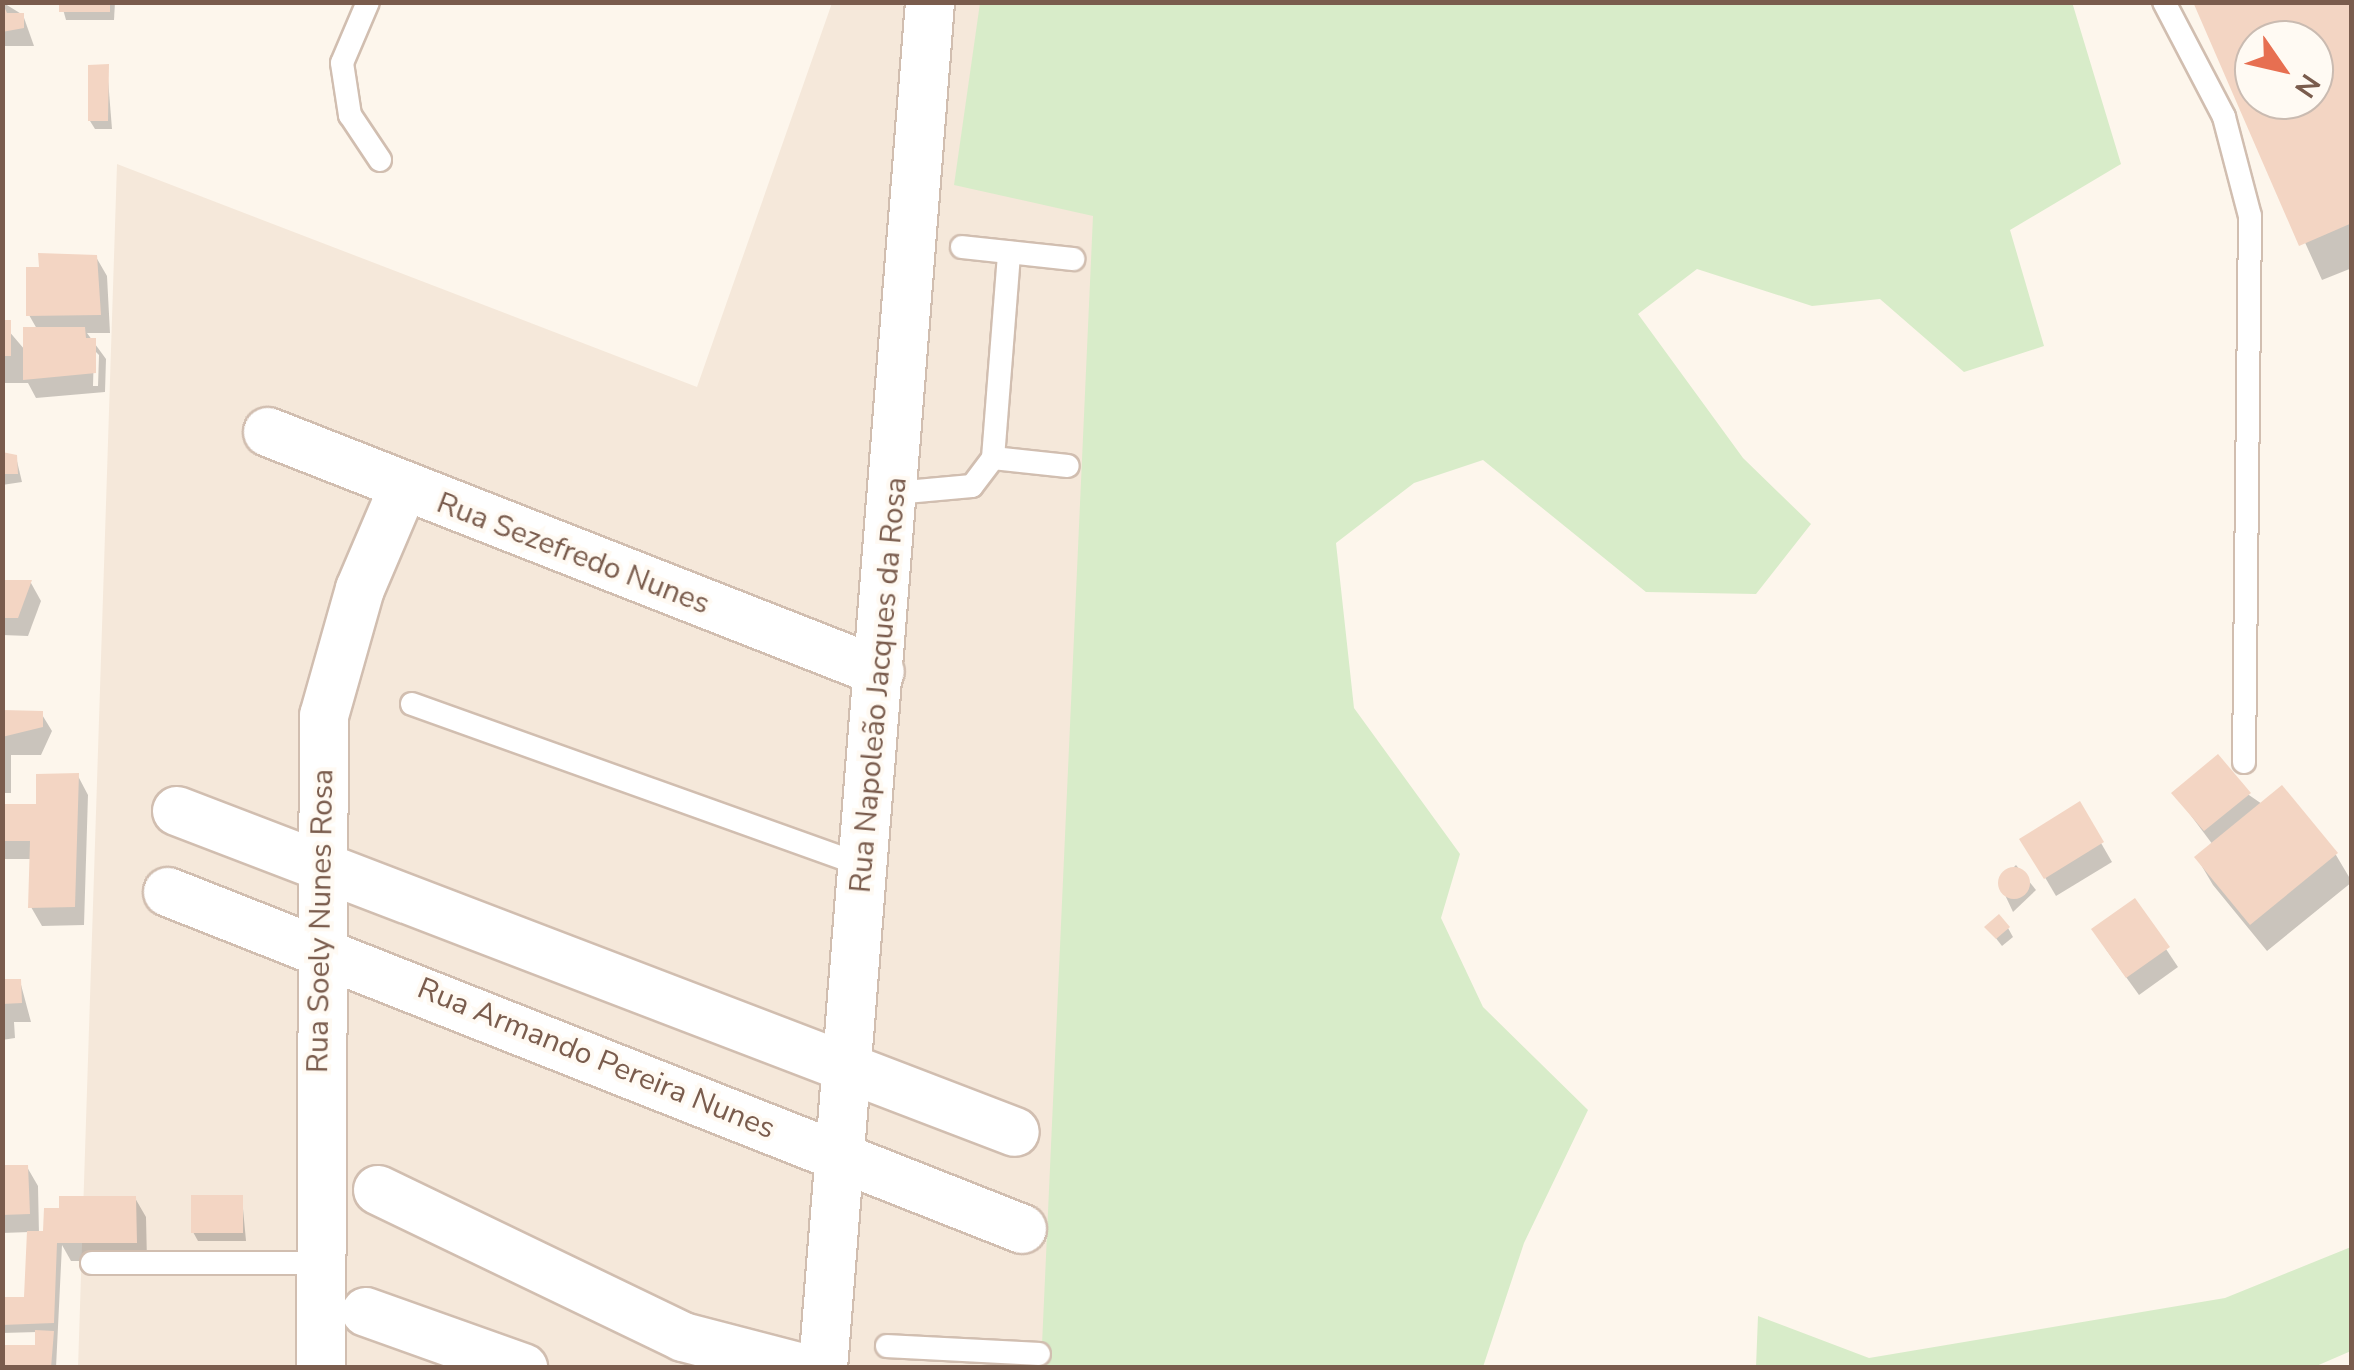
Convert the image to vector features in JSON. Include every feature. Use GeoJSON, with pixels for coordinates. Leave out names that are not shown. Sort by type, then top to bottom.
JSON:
{"type":"FeatureCollection","features":[{"type":"Feature","properties":{"kind":"street","name":"Rua Napoleão Jacques da Rosa"},"geometry":{"type":"LineString","coordinates":[[822,1368],[850,1067],[930,2]]}},
{"type":"Feature","properties":{"kind":"street","name":"Rua Sezefredo Nunes"},"geometry":{"type":"LineString","coordinates":[[268,432],[880,672]]}},
{"type":"Feature","properties":{"kind":"street","name":"Rua Soely Nunes Rosa"},"geometry":{"type":"LineString","coordinates":[[321,1368],[317,950],[324,716],[360,588],[403,488]]}},
{"type":"Feature","properties":{"kind":"street"},"geometry":{"type":"LineString","coordinates":[[178,810],[1015,1132]]}},
{"type":"Feature","properties":{"kind":"street","name":"Rua Armando Pereira Nunes"},"geometry":{"type":"LineString","coordinates":[[168,892],[1022,1228]]}},
{"type":"Feature","properties":{"kind":"street"},"geometry":{"type":"LineString","coordinates":[[378,1190],[682,1352],[802,1368]]}},
{"type":"Feature","properties":{"kind":"street"},"geometry":{"type":"LineString","coordinates":[[366,1312],[524,1368]]}},
{"type":"Feature","properties":{"kind":"lane"},"geometry":{"type":"LineString","coordinates":[[368,2],[342,64],[350,115],[380,160]]}},
{"type":"Feature","properties":{"kind":"lane"},"geometry":{"type":"LineString","coordinates":[[2164,2],[2224,118],[2250,216],[2244,762]]}},
{"type":"Feature","properties":{"kind":"lane"},"geometry":{"type":"LineString","coordinates":[[962,247],[1074,259]]}},
{"type":"Feature","properties":{"kind":"lane"},"geometry":{"type":"LineString","coordinates":[[895,493],[972,486],[993,458],[1009,252]]}},
{"type":"Feature","properties":{"kind":"lane"},"geometry":{"type":"LineString","coordinates":[[993,458],[1068,466]]}},
{"type":"Feature","properties":{"kind":"lane"},"geometry":{"type":"LineString","coordinates":[[412,704],[865,866]]}},
{"type":"Feature","properties":{"kind":"lane"},"geometry":{"type":"LineString","coordinates":[[92,1263],[321,1262]]}},
{"type":"Feature","properties":{"kind":"lane"},"geometry":{"type":"LineString","coordinates":[[888,1346],[932,1359],[1039,1354]]}},
{"type":"Feature","properties":{"kind":"shaded area"},"geometry":{"type":"Polygon","coordinates":[[[832,3],[1118,3],[1049,1367],[78,1368],[117,164],[697,387],[832,3]]]}},
{"type":"Feature","properties":{"kind":"green space"},"geometry":{"type":"Polygon","coordinates":[[[2072,2],[2121,164],[2010,230],[2044,346],[1964,372],[1880,299],[1812,306],[1697,269],[1638,314],[1743,458],[1811,524],[1756,594],[1646,592],[1483,460],[1414,483],[1336,543],[1354,708],[1460,854],[1441,918],[1483,1007],[1588,1110],[1524,1243],[1483,1367],[1041,1367],[1093,216],[954,185],[980,3],[2072,2]]]}},
{"type":"Feature","properties":{"kind":"green space"},"geometry":{"type":"Polygon","coordinates":[[[2351,1247],[2351,1351],[2314,1367],[1756,1367],[1758,1316],[1869,1358],[2225,1298],[2351,1247]]]}},
{"type":"Feature","properties":{"kind":"building"},"geometry":{"type":"Polygon","coordinates":[[[2,2],[7,13],[24,13],[24,28],[2,32],[2,2]]]}},
{"type":"Feature","properties":{"kind":"building"},"geometry":{"type":"Polygon","coordinates":[[[59,2],[110,2],[110,12],[59,12],[59,2]]]}},
{"type":"Feature","properties":{"kind":"building"},"geometry":{"type":"Polygon","coordinates":[[[2193,2],[2352,2],[2352,223],[2299,246],[2244,120],[2334,120],[2334,20],[2234,20],[2234,96],[2193,2]]]}},
{"type":"Feature","properties":{"kind":"building"},"geometry":{"type":"Polygon","coordinates":[[[109,64],[108,121],[88,121],[88,65],[109,64]]]}},
{"type":"Feature","properties":{"kind":"building"},"geometry":{"type":"Polygon","coordinates":[[[38,253],[97,255],[101,315],[26,316],[26,267],[39,267],[38,253]]]}},
{"type":"Feature","properties":{"kind":"building"},"geometry":{"type":"Polygon","coordinates":[[[2,320],[11,320],[11,356],[2,356],[2,320]]]}},
{"type":"Feature","properties":{"kind":"building"},"geometry":{"type":"Polygon","coordinates":[[[23,327],[85,327],[86,338],[96,338],[96,373],[23,380],[23,327]]]}},
{"type":"Feature","properties":{"kind":"building"},"geometry":{"type":"Polygon","coordinates":[[[2,452],[17,455],[18,474],[2,474],[2,452]]]}},
{"type":"Feature","properties":{"kind":"building"},"geometry":{"type":"Polygon","coordinates":[[[2,580],[32,580],[18,618],[2,618],[2,580]]]}},
{"type":"Feature","properties":{"kind":"building"},"geometry":{"type":"Polygon","coordinates":[[[2,710],[43,711],[43,727],[2,737],[2,710]]]}},
{"type":"Feature","properties":{"kind":"building"},"geometry":{"type":"Polygon","coordinates":[[[2218,754],[2251,793],[2204,831],[2171,793],[2218,754]]]}},
{"type":"Feature","properties":{"kind":"building"},"geometry":{"type":"Polygon","coordinates":[[[79,773],[75,907],[28,908],[30,841],[2,841],[2,804],[36,804],[36,774],[79,773]]]}},
{"type":"Feature","properties":{"kind":"building"},"geometry":{"type":"Polygon","coordinates":[[[2282,785],[2338,853],[2250,925],[2194,857],[2282,785]]]}},
{"type":"Feature","properties":{"kind":"building"},"geometry":{"type":"Polygon","coordinates":[[[2080,801],[2104,842],[2044,879],[2019,839],[2080,801]]]}},
{"type":"Feature","properties":{"kind":"building"},"geometry":{"type":"Polygon","coordinates":[[[2014,867],[2025,872],[2030,883],[2025,894],[2014,899],[2003,894],[1998,883],[2003,872],[2014,867]]]}},
{"type":"Feature","properties":{"kind":"building"},"geometry":{"type":"Polygon","coordinates":[[[2135,898],[2170,947],[2126,978],[2091,929],[2135,898]]]}},
{"type":"Feature","properties":{"kind":"building"},"geometry":{"type":"Polygon","coordinates":[[[1999,914],[2010,927],[1996,939],[1984,927],[1999,914]]]}},
{"type":"Feature","properties":{"kind":"building"},"geometry":{"type":"Polygon","coordinates":[[[2,979],[21,979],[22,1003],[2,1004],[2,979]]]}},
{"type":"Feature","properties":{"kind":"building"},"geometry":{"type":"Polygon","coordinates":[[[2,1165],[28,1165],[30,1214],[2,1215],[2,1165]]]}},
{"type":"Feature","properties":{"kind":"building"},"geometry":{"type":"Polygon","coordinates":[[[191,1195],[243,1195],[243,1233],[191,1233],[191,1195]]]}},
{"type":"Feature","properties":{"kind":"building"},"geometry":{"type":"Polygon","coordinates":[[[59,1196],[136,1196],[137,1243],[57,1243],[54,1323],[2,1325],[2,1297],[24,1297],[27,1231],[43,1231],[44,1208],[59,1208],[59,1196]]]}},
{"type":"Feature","properties":{"kind":"building"},"geometry":{"type":"Polygon","coordinates":[[[35,1330],[54,1331],[51,1368],[2,1368],[3,1345],[35,1345],[35,1330]]]}}]}
